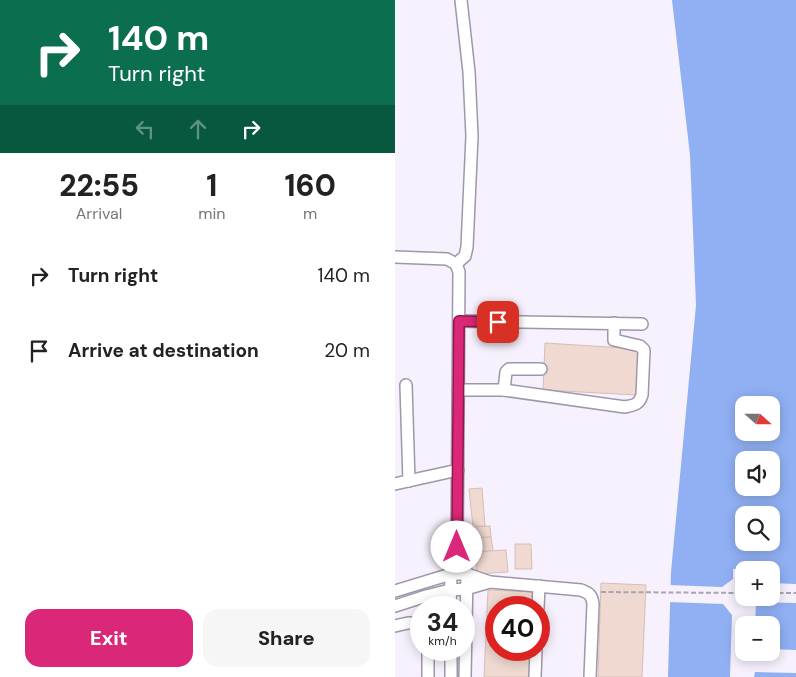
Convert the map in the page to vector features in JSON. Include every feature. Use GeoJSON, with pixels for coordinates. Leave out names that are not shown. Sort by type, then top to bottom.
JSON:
{"type":"FeatureCollection","features":[{"type":"Feature","properties":{"kind":"street"},"geometry":{"type":"LineString","coordinates":[[457,264],[465,256],[467,247],[472,163],[469,72],[461,0]]}},
{"type":"Feature","properties":{"kind":"street"},"geometry":{"type":"LineString","coordinates":[[395,257],[447,259],[457,264],[459,272],[457,547],[451,574],[450,596]]}},
{"type":"Feature","properties":{"kind":"street"},"geometry":{"type":"LineString","coordinates":[[459,321],[642,324]]}},
{"type":"Feature","properties":{"kind":"street"},"geometry":{"type":"LineString","coordinates":[[458,390],[505,390],[625,407],[637,404],[640,402],[642,395],[644,350],[640,346],[614,340],[614,323]]}},
{"type":"Feature","properties":{"kind":"street"},"geometry":{"type":"LineString","coordinates":[[505,390],[506,372],[509,370],[541,369]]}},
{"type":"Feature","properties":{"kind":"street"},"geometry":{"type":"LineString","coordinates":[[406,384],[409,481]]}},
{"type":"Feature","properties":{"kind":"street"},"geometry":{"type":"LineString","coordinates":[[395,484],[458,470]]}},
{"type":"Feature","properties":{"kind":"street"},"geometry":{"type":"LineString","coordinates":[[457,547],[467,574],[465,677]]}},
{"type":"Feature","properties":{"kind":"street"},"geometry":{"type":"LineString","coordinates":[[395,591],[451,574],[467,574],[490,582],[585,592],[592,597],[593,604],[590,677]]}},
{"type":"Feature","properties":{"kind":"street"},"geometry":{"type":"LineString","coordinates":[[395,606],[426,596],[450,590],[466,590],[490,582]]}},
{"type":"Feature","properties":{"kind":"street"},"geometry":{"type":"LineString","coordinates":[[539,586],[539,596]]}},
{"type":"Feature","properties":{"kind":"street"},"geometry":{"type":"LineString","coordinates":[[395,626],[410,623]]}},
{"type":"Feature","properties":{"kind":"street"},"geometry":{"type":"LineString","coordinates":[[428,661],[428,677]]}},
{"type":"Feature","properties":{"kind":"street"},"geometry":{"type":"LineString","coordinates":[[451,661],[451,677]]}},
{"type":"Feature","properties":{"kind":"street"},"geometry":{"type":"LineString","coordinates":[[535,677],[536,661]]}},
{"type":"Feature","properties":{"kind":"path"},"geometry":{"type":"LineString","coordinates":[[585,592],[735,593]]}},
{"type":"Feature","properties":{"kind":"path"},"geometry":{"type":"LineString","coordinates":[[780,593],[796,594]]}},
{"type":"Feature","properties":{"kind":"water"},"geometry":{"type":"Polygon","coordinates":[[[672,0],[796,0],[796,677],[668,677],[671,572],[696,305],[690,155],[672,0]]]}},
{"type":"Feature","properties":{"kind":"pier"},"geometry":{"type":"Polygon","coordinates":[[[733,569],[735,569],[735,606],[756,606],[755,616],[735,616],[735,661],[780,661],[780,649],[796,650],[796,673],[755,672],[754,677],[730,677],[732,615],[723,604],[668,602],[668,585],[722,587],[733,579],[733,569]]]}},
{"type":"Feature","properties":{"kind":"pier"},"geometry":{"type":"Polygon","coordinates":[[[780,583],[796,584],[796,603],[780,603],[780,583]]]}},
{"type":"Feature","properties":{"kind":"building"},"geometry":{"type":"Polygon","coordinates":[[[545,343],[640,349],[637,395],[543,390],[545,343]]]}},
{"type":"Feature","properties":{"kind":"building"},"geometry":{"type":"Polygon","coordinates":[[[482,488],[485,526],[473,527],[469,489],[482,488]]]}},
{"type":"Feature","properties":{"kind":"building"},"geometry":{"type":"Polygon","coordinates":[[[490,526],[491,537],[474,538],[473,527],[490,526]]]}},
{"type":"Feature","properties":{"kind":"building"},"geometry":{"type":"Polygon","coordinates":[[[491,537],[493,551],[475,552],[474,538],[491,537]]]}},
{"type":"Feature","properties":{"kind":"building"},"geometry":{"type":"Polygon","coordinates":[[[515,544],[531,544],[532,569],[515,569],[515,544]]]}},
{"type":"Feature","properties":{"kind":"building"},"geometry":{"type":"Polygon","coordinates":[[[506,550],[508,572],[477,574],[475,552],[506,550]]]}},
{"type":"Feature","properties":{"kind":"building"},"geometry":{"type":"Polygon","coordinates":[[[601,583],[646,585],[642,677],[598,677],[601,583]]]}},
{"type":"Feature","properties":{"kind":"building"},"geometry":{"type":"Polygon","coordinates":[[[488,590],[534,592],[534,596],[488,596],[488,590]]]}},
{"type":"Feature","properties":{"kind":"building"},"geometry":{"type":"Polygon","coordinates":[[[485,655],[485,661],[531,661],[530,677],[484,677],[485,655]]]}},
{"type":"Feature","properties":{"kind":"route"},"geometry":{"type":"LineString","coordinates":[[457,547],[459,321],[498,322]]}}]}
